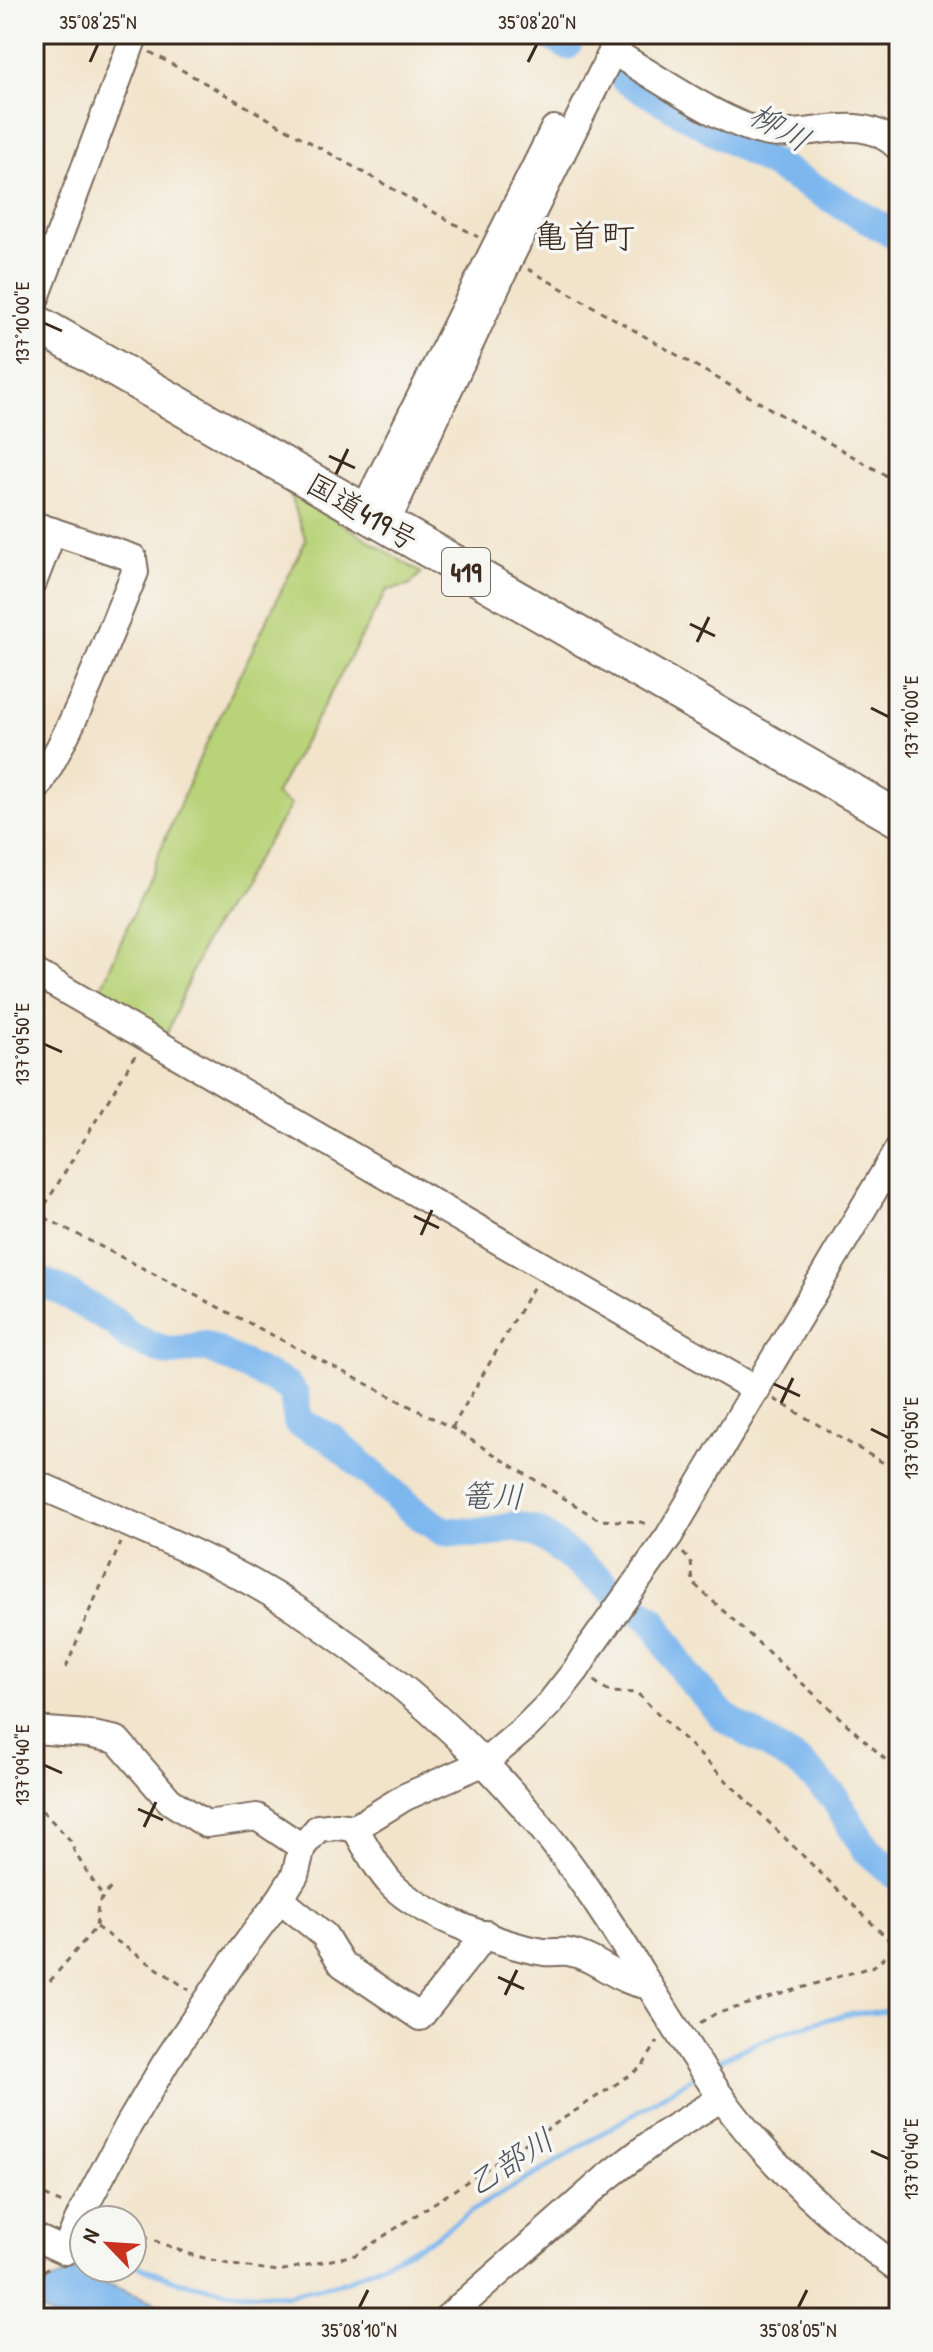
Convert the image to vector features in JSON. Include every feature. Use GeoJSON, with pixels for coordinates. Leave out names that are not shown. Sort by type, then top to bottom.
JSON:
{"type":"FeatureCollection","features":[{"type":"Feature","properties":{"kind":"highway","name":"国道419号"},"geometry":{"type":"LineString","coordinates":[[34,322],[899,819]]}},
{"type":"Feature","properties":{"kind":"street"},"geometry":{"type":"LineString","coordinates":[[34,303],[46,264],[134,38]]}},
{"type":"Feature","properties":{"kind":"street"},"geometry":{"type":"LineString","coordinates":[[374,519],[502,252],[612,40],[737,124],[771,133],[857,126],[892,141],[899,148]]}},
{"type":"Feature","properties":{"kind":"street"},"geometry":{"type":"LineString","coordinates":[[34,580],[43,528],[133,558],[135,572],[91,677],[34,792]]}},
{"type":"Feature","properties":{"kind":"street"},"geometry":{"type":"LineString","coordinates":[[34,972],[757,1390]]}},
{"type":"Feature","properties":{"kind":"street"},"geometry":{"type":"LineString","coordinates":[[86,2204],[158,2074],[233,1962],[280,1899],[295,1875],[302,1847],[318,1828],[355,1828],[405,1797],[485,1762],[525,1728],[576,1670],[661,1547],[899,1148]]}},
{"type":"Feature","properties":{"kind":"street"},"geometry":{"type":"LineString","coordinates":[[34,1483],[205,1558],[295,1608],[405,1690],[485,1762],[596,1901],[722,2098],[762,2147],[803,2189],[899,2269]]}},
{"type":"Feature","properties":{"kind":"street"},"geometry":{"type":"LineString","coordinates":[[34,1730],[88,1734],[117,1740],[170,1801],[206,1824],[257,1817],[302,1847]]}},
{"type":"Feature","properties":{"kind":"street"},"geometry":{"type":"LineString","coordinates":[[355,1828],[393,1886],[435,1914],[486,1934],[546,1952],[568,1952],[581,1956],[631,1983],[647,1985]]}},
{"type":"Feature","properties":{"kind":"street"},"geometry":{"type":"LineString","coordinates":[[280,1899],[324,1935],[342,1964],[420,2017],[486,1934]]}},
{"type":"Feature","properties":{"kind":"street"},"geometry":{"type":"LineString","coordinates":[[447,2318],[606,2178],[662,2135],[722,2098]]}},
{"type":"Feature","properties":{"kind":"street"},"geometry":{"type":"LineString","coordinates":[[34,2237],[65,2251],[68,2245]]}},
{"type":"Feature","properties":{"kind":"path"},"geometry":{"type":"LineString","coordinates":[[134,38],[899,483]]}},
{"type":"Feature","properties":{"kind":"path"},"geometry":{"type":"LineString","coordinates":[[39,1215],[146,1037]]}},
{"type":"Feature","properties":{"kind":"path"},"geometry":{"type":"LineString","coordinates":[[34,1212],[452,1428],[599,1520],[641,1522],[661,1547],[691,1562],[693,1583],[899,1772]]}},
{"type":"Feature","properties":{"kind":"path"},"geometry":{"type":"LineString","coordinates":[[452,1428],[545,1267]]}},
{"type":"Feature","properties":{"kind":"path"},"geometry":{"type":"LineString","coordinates":[[757,1390],[899,1472]]}},
{"type":"Feature","properties":{"kind":"path"},"geometry":{"type":"LineString","coordinates":[[66,1668],[130,1525]]}},
{"type":"Feature","properties":{"kind":"path"},"geometry":{"type":"LineString","coordinates":[[148,2238],[189,2254],[232,2265],[279,2271],[355,2255],[642,2067],[657,2042],[715,2014],[874,1966],[888,1954],[893,1944],[637,1693],[610,1692],[576,1670]]}},
{"type":"Feature","properties":{"kind":"path"},"geometry":{"type":"LineString","coordinates":[[34,1802],[70,1840],[103,1897]]}},
{"type":"Feature","properties":{"kind":"path"},"geometry":{"type":"LineString","coordinates":[[50,1981],[96,1927],[98,1904],[112,1886]]}},
{"type":"Feature","properties":{"kind":"path"},"geometry":{"type":"LineString","coordinates":[[96,1927],[208,2003]]}},
{"type":"Feature","properties":{"kind":"path"},"geometry":{"type":"LineString","coordinates":[[34,2190],[68,2207]]}},
{"type":"Feature","properties":{"kind":"green space"},"geometry":{"type":"Polygon","coordinates":[[[288,490],[421,573],[409,586],[387,590],[275,795],[291,805],[205,940],[164,1041],[96,1000],[201,755],[306,540],[288,490]]]}},
{"type":"Feature","properties":{"kind":"water"},"geometry":{"type":"Polygon","coordinates":[[[68,2274],[68,2284],[107,2284],[194,2318],[53,2318],[34,2306],[34,2294],[68,2274]]]}},
{"type":"Feature","properties":{"kind":"waterway","name":"柳川"},"geometry":{"type":"LineString","coordinates":[[548,34],[567,45]]}},
{"type":"Feature","properties":{"kind":"waterway","name":"柳川"},"geometry":{"type":"LineString","coordinates":[[625,79],[899,237]]}},
{"type":"Feature","properties":{"kind":"waterway","name":"篭川"},"geometry":{"type":"LineString","coordinates":[[34,1280],[57,1288],[116,1323],[129,1336],[149,1345],[170,1352],[205,1346],[286,1385],[294,1395],[298,1422],[331,1438],[412,1510],[443,1531],[493,1532],[514,1526],[538,1532],[653,1621],[687,1676],[724,1717],[803,1766],[834,1797],[865,1848],[895,1874],[899,1874]]}},
{"type":"Feature","properties":{"kind":"waterway","name":"乙部川"},"geometry":{"type":"LineString","coordinates":[[899,1990],[896,1990],[895,1999],[899,2001]]}},
{"type":"Feature","properties":{"kind":"waterway","name":"乙部川"},"geometry":{"type":"LineString","coordinates":[[711,2065],[794,2029],[845,2015],[887,2011],[899,2005]]}},
{"type":"Feature","properties":{"kind":"waterway","name":"乙部川"},"geometry":{"type":"LineString","coordinates":[[148,2270],[178,2281],[231,2292],[287,2295],[347,2281],[430,2240],[476,2208],[696,2075]]}},
{"type":"Feature","properties":{"kind":"district","name":"亀首町"},"geometry":{"type":"Point","coordinates":[584,236]}}]}
